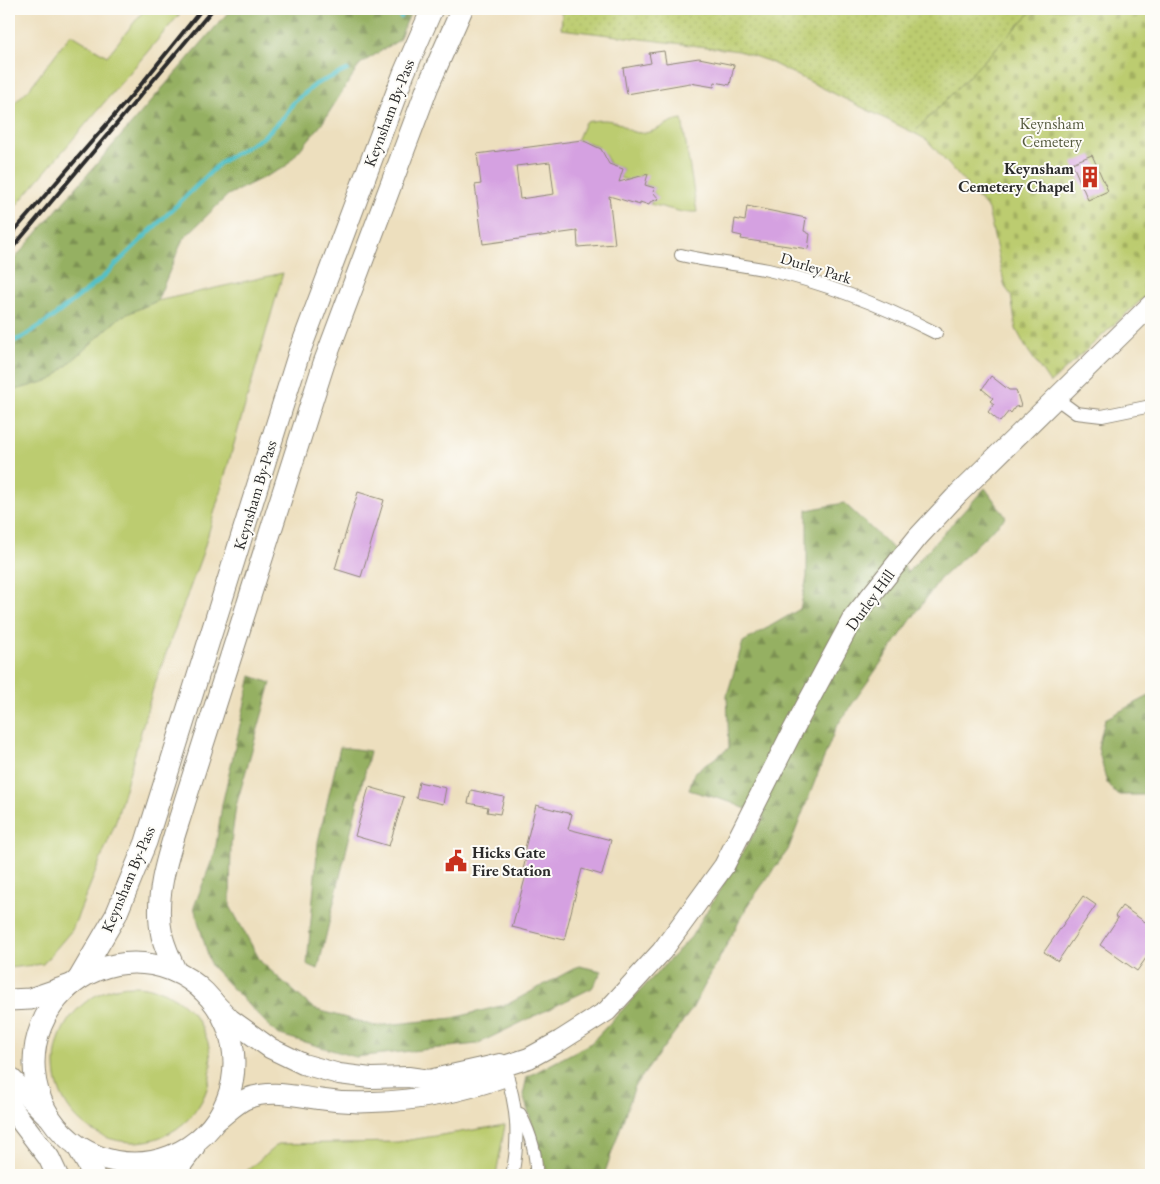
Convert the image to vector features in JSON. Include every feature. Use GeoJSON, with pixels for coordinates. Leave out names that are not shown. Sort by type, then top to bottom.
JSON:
{"type":"FeatureCollection","features":[{"type":"Feature","properties":{"kind":"highway","name":"Keynsham By-Pass"},"geometry":{"type":"LineString","coordinates":[[50,1118],[36,1076],[35,1055],[38,1039],[56,1002],[74,983],[116,915],[146,842],[299,353],[404,73],[432,9]]}},
{"type":"Feature","properties":{"kind":"highway","name":"Keynsham By-Pass"},"geometry":{"type":"LineString","coordinates":[[176,972],[162,936],[163,883],[169,858],[324,363],[428,86],[462,9]]}},
{"type":"Feature","properties":{"kind":"highway"},"geometry":{"type":"LineString","coordinates":[[9,1000],[30,999],[74,983],[110,966],[130,963],[163,967],[176,972],[192,982],[207,995],[224,1021],[233,1053],[231,1088],[208,1129],[172,1175]]}},
{"type":"Feature","properties":{"kind":"highway"},"geometry":{"type":"LineString","coordinates":[[9,1077],[50,1118],[61,1132],[77,1146],[110,1161],[139,1164],[170,1157],[208,1129]]}},
{"type":"Feature","properties":{"kind":"highway"},"geometry":{"type":"LineString","coordinates":[[9,1105],[49,1158],[57,1175]]}},
{"type":"Feature","properties":{"kind":"highway"},"geometry":{"type":"LineString","coordinates":[[77,1146],[94,1175]]}},
{"type":"Feature","properties":{"kind":"main road","name":"Durley Hill"},"geometry":{"type":"LineString","coordinates":[[207,995],[230,1019],[270,1048],[296,1061],[340,1074],[371,1078],[408,1077],[429,1080],[500,1064],[504,1066],[528,1058],[560,1041],[607,1011],[662,951],[724,866],[792,732],[853,618],[918,537],[951,501],[1058,399],[1151,304]]}},
{"type":"Feature","properties":{"kind":"main road"},"geometry":{"type":"LineString","coordinates":[[208,1129],[245,1099],[259,1095],[276,1093],[336,1102],[408,1099],[453,1092],[480,1085],[503,1076],[504,1066]]}},
{"type":"Feature","properties":{"kind":"street","name":"Durley Park"},"geometry":{"type":"LineString","coordinates":[[681,255],[766,270],[814,282],[912,320],[936,333]]}},
{"type":"Feature","properties":{"kind":"street"},"geometry":{"type":"LineString","coordinates":[[1058,399],[1076,413],[1102,416],[1151,406]]}},
{"type":"Feature","properties":{"kind":"street"},"geometry":{"type":"LineString","coordinates":[[504,1066],[515,1105],[518,1131],[512,1175]]}},
{"type":"Feature","properties":{"kind":"street"},"geometry":{"type":"LineString","coordinates":[[515,1105],[531,1138],[537,1160],[536,1175]]}},
{"type":"Feature","properties":{"kind":"green space"},"geometry":{"type":"Polygon","coordinates":[[[145,9],[184,9],[9,214],[9,108],[29,89],[71,34],[107,56],[145,9]]]}},
{"type":"Feature","properties":{"kind":"green space"},"geometry":{"type":"Polygon","coordinates":[[[231,9],[412,9],[399,40],[360,64],[321,125],[285,167],[228,195],[183,239],[157,301],[120,317],[51,380],[15,390],[9,395],[9,265],[231,9]]]}},
{"type":"Feature","properties":{"kind":"green space"},"geometry":{"type":"Polygon","coordinates":[[[558,9],[1034,9],[914,133],[768,61],[739,51],[561,29],[562,15],[558,9]]]}},
{"type":"Feature","properties":{"kind":"green space","name":"Keynsham Cemetery"},"geometry":{"type":"Polygon","coordinates":[[[1034,9],[1151,9],[1151,291],[1050,383],[1016,329],[1011,295],[1005,287],[988,209],[927,140],[914,133],[1034,9]]]}},
{"type":"Feature","properties":{"kind":"green space"},"geometry":{"type":"Polygon","coordinates":[[[682,119],[697,212],[682,212],[650,204],[656,195],[653,192],[654,188],[645,185],[645,177],[639,176],[636,183],[620,178],[623,169],[609,164],[601,150],[588,142],[577,141],[585,122],[607,120],[620,124],[630,131],[641,133],[654,131],[682,119]]]}},
{"type":"Feature","properties":{"kind":"green space"},"geometry":{"type":"Polygon","coordinates":[[[283,273],[203,552],[153,689],[115,824],[72,930],[43,964],[9,968],[9,395],[15,390],[51,380],[120,317],[157,301],[283,273]]]}},
{"type":"Feature","properties":{"kind":"green space"},"geometry":{"type":"Polygon","coordinates":[[[985,488],[1006,517],[939,580],[836,727],[788,850],[749,903],[692,1009],[635,1086],[604,1175],[548,1175],[523,1095],[527,1077],[591,1043],[691,937],[764,817],[730,802],[689,790],[694,773],[729,748],[727,695],[743,642],[800,609],[807,577],[807,510],[844,503],[900,555],[907,573],[985,488]]]}},
{"type":"Feature","properties":{"kind":"green space"},"geometry":{"type":"Polygon","coordinates":[[[251,676],[271,683],[236,806],[231,843],[230,906],[261,962],[314,1009],[375,1026],[453,1018],[508,1004],[579,966],[602,971],[592,988],[477,1044],[355,1057],[277,1034],[211,966],[194,907],[215,852],[222,805],[251,676]]]}},
{"type":"Feature","properties":{"kind":"green space"},"geometry":{"type":"Polygon","coordinates":[[[1151,695],[1151,795],[1117,795],[1107,783],[1098,748],[1105,719],[1151,695]]]}},
{"type":"Feature","properties":{"kind":"green space"},"geometry":{"type":"Polygon","coordinates":[[[340,747],[370,751],[318,969],[307,965],[318,842],[340,747]]]}},
{"type":"Feature","properties":{"kind":"green space"},"geometry":{"type":"Polygon","coordinates":[[[133,986],[163,992],[176,999],[188,1009],[198,1021],[205,1034],[211,1064],[205,1094],[198,1107],[188,1119],[176,1129],[163,1136],[133,1142],[103,1136],[90,1129],[78,1119],[68,1107],[61,1094],[55,1064],[61,1034],[68,1021],[78,1009],[90,999],[103,992],[133,986]]]}},
{"type":"Feature","properties":{"kind":"green space"},"geometry":{"type":"Polygon","coordinates":[[[505,1125],[496,1175],[242,1175],[278,1144],[397,1142],[505,1125]]]}},
{"type":"Feature","properties":{"kind":"building"},"geometry":{"type":"Polygon","coordinates":[[[664,51],[666,63],[699,58],[734,65],[730,85],[715,82],[714,87],[690,83],[627,94],[623,68],[651,63],[649,53],[664,51]]]}},
{"type":"Feature","properties":{"kind":"building"},"geometry":{"type":"Polygon","coordinates":[[[582,140],[601,149],[609,164],[623,169],[619,182],[648,174],[645,185],[655,188],[653,192],[659,199],[650,202],[649,205],[640,202],[640,205],[609,196],[615,244],[578,247],[577,231],[483,244],[475,185],[481,184],[477,154],[582,140]],[[550,162],[516,166],[520,199],[554,194],[550,162]]]}},
{"type":"Feature","properties":{"kind":"building","name":"Keynsham Cemetery Chapel"},"geometry":{"type":"Polygon","coordinates":[[[1092,155],[1108,191],[1088,200],[1072,163],[1092,155]]]}},
{"type":"Feature","properties":{"kind":"building"},"geometry":{"type":"Polygon","coordinates":[[[747,206],[806,218],[804,231],[810,234],[808,249],[741,239],[742,236],[733,234],[735,219],[745,221],[747,206]]]}},
{"type":"Feature","properties":{"kind":"building"},"geometry":{"type":"Polygon","coordinates":[[[991,376],[1009,390],[1016,390],[1021,406],[1015,407],[1011,413],[1009,411],[1000,422],[988,412],[994,404],[990,401],[993,398],[982,389],[991,376]]]}},
{"type":"Feature","properties":{"kind":"building"},"geometry":{"type":"Polygon","coordinates":[[[358,492],[384,500],[361,577],[335,569],[358,492]]]}},
{"type":"Feature","properties":{"kind":"building"},"geometry":{"type":"Polygon","coordinates":[[[419,782],[446,788],[443,804],[416,798],[419,782]]]}},
{"type":"Feature","properties":{"kind":"building"},"geometry":{"type":"Polygon","coordinates":[[[369,787],[404,797],[389,846],[355,836],[369,787]]]}},
{"type":"Feature","properties":{"kind":"building"},"geometry":{"type":"Polygon","coordinates":[[[471,790],[504,797],[500,814],[487,812],[488,807],[468,803],[471,790]]]}},
{"type":"Feature","properties":{"kind":"building"},"geometry":{"type":"Polygon","coordinates":[[[536,805],[572,814],[568,829],[611,840],[602,875],[582,869],[564,940],[512,927],[527,871],[523,870],[526,857],[523,856],[536,805]]]}},
{"type":"Feature","properties":{"kind":"building"},"geometry":{"type":"Polygon","coordinates":[[[1083,896],[1096,905],[1058,961],[1044,952],[1083,896]]]}},
{"type":"Feature","properties":{"kind":"building"},"geometry":{"type":"Polygon","coordinates":[[[1122,906],[1151,926],[1151,951],[1137,971],[1100,945],[1118,918],[1115,916],[1122,906]]]}},
{"type":"Feature","properties":{"kind":"waterway"},"geometry":{"type":"LineString","coordinates":[[401,9],[401,17]]}},
{"type":"Feature","properties":{"kind":"waterway"},"geometry":{"type":"LineString","coordinates":[[9,343],[23,337],[53,317],[102,278],[221,162],[262,138],[285,116],[293,103],[316,84],[347,70]]}},
{"type":"Feature","properties":{"kind":"railway"},"geometry":{"type":"LineString","coordinates":[[9,237],[139,87],[202,9]]}},
{"type":"Feature","properties":{"kind":"railway"},"geometry":{"type":"LineString","coordinates":[[9,252],[213,9]]}},
{"type":"Feature","properties":{"kind":"place","name":"Keynsham Cemetery Chapel"},"geometry":{"type":"Point","coordinates":[1090,177]}},
{"type":"Feature","properties":{"kind":"place","name":"Hicks Gate Fire Station"},"geometry":{"type":"Point","coordinates":[456,861]}}]}
